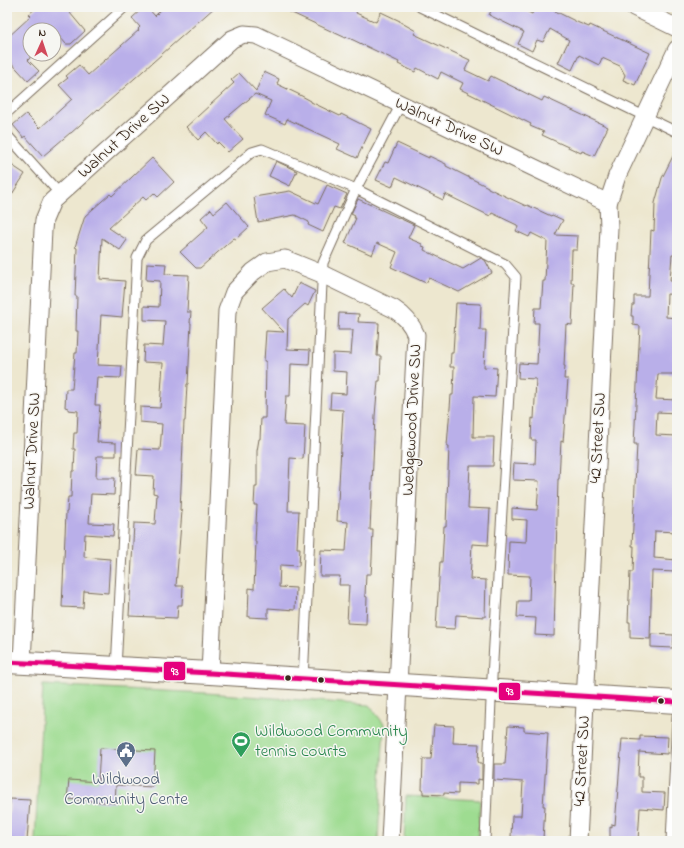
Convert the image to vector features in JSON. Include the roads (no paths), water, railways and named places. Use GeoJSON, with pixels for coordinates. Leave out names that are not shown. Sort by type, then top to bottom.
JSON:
{"type":"FeatureCollection","features":[{"type":"Feature","properties":{"kind":"street"},"geometry":{"type":"LineString","coordinates":[[634,7],[677,28]]}},
{"type":"Feature","properties":{"kind":"street","name":"Walnut Drive SW"},"geometry":{"type":"LineString","coordinates":[[14,663],[43,230],[47,212],[52,201],[232,39],[244,34],[256,36],[268,41],[608,203]]}},
{"type":"Feature","properties":{"kind":"street","name":"42 Street SW"},"geometry":{"type":"LineString","coordinates":[[578,841],[609,228],[608,203],[618,176],[677,49]]}},
{"type":"Feature","properties":{"kind":"street","name":"Wedgewood Drive SW"},"geometry":{"type":"LineString","coordinates":[[210,673],[228,311],[234,292],[253,272],[267,262],[285,259],[322,274],[403,314],[411,323],[416,335],[390,841]]}},
{"type":"Feature","properties":{"kind":"street"},"geometry":{"type":"LineString","coordinates":[[14,663],[210,673],[303,680],[677,702]]}},
{"type":"Feature","properties":{"kind":"lane"},"geometry":{"type":"LineString","coordinates":[[7,113],[125,7]]}},
{"type":"Feature","properties":{"kind":"lane"},"geometry":{"type":"LineString","coordinates":[[420,7],[645,118],[677,132]]}},
{"type":"Feature","properties":{"kind":"lane"},"geometry":{"type":"LineString","coordinates":[[303,680],[323,263],[356,190],[401,104]]}},
{"type":"Feature","properties":{"kind":"lane"},"geometry":{"type":"LineString","coordinates":[[7,135],[60,194]]}},
{"type":"Feature","properties":{"kind":"lane"},"geometry":{"type":"LineString","coordinates":[[116,669],[137,258],[146,240],[252,152],[262,149],[356,190],[504,264],[516,277],[492,691],[485,841]]}},
{"type":"Feature","properties":{"kind":"lane"},"geometry":{"type":"LineString","coordinates":[[672,841],[677,716]]}},
{"type":"Feature","properties":{"kind":"place","name":"Wildwood Community tennis courts"},"geometry":{"type":"Point","coordinates":[241,758]}},
{"type":"Feature","properties":{"kind":"place","name":"Wildwood Community Cente"},"geometry":{"type":"Point","coordinates":[126,768]}}]}
